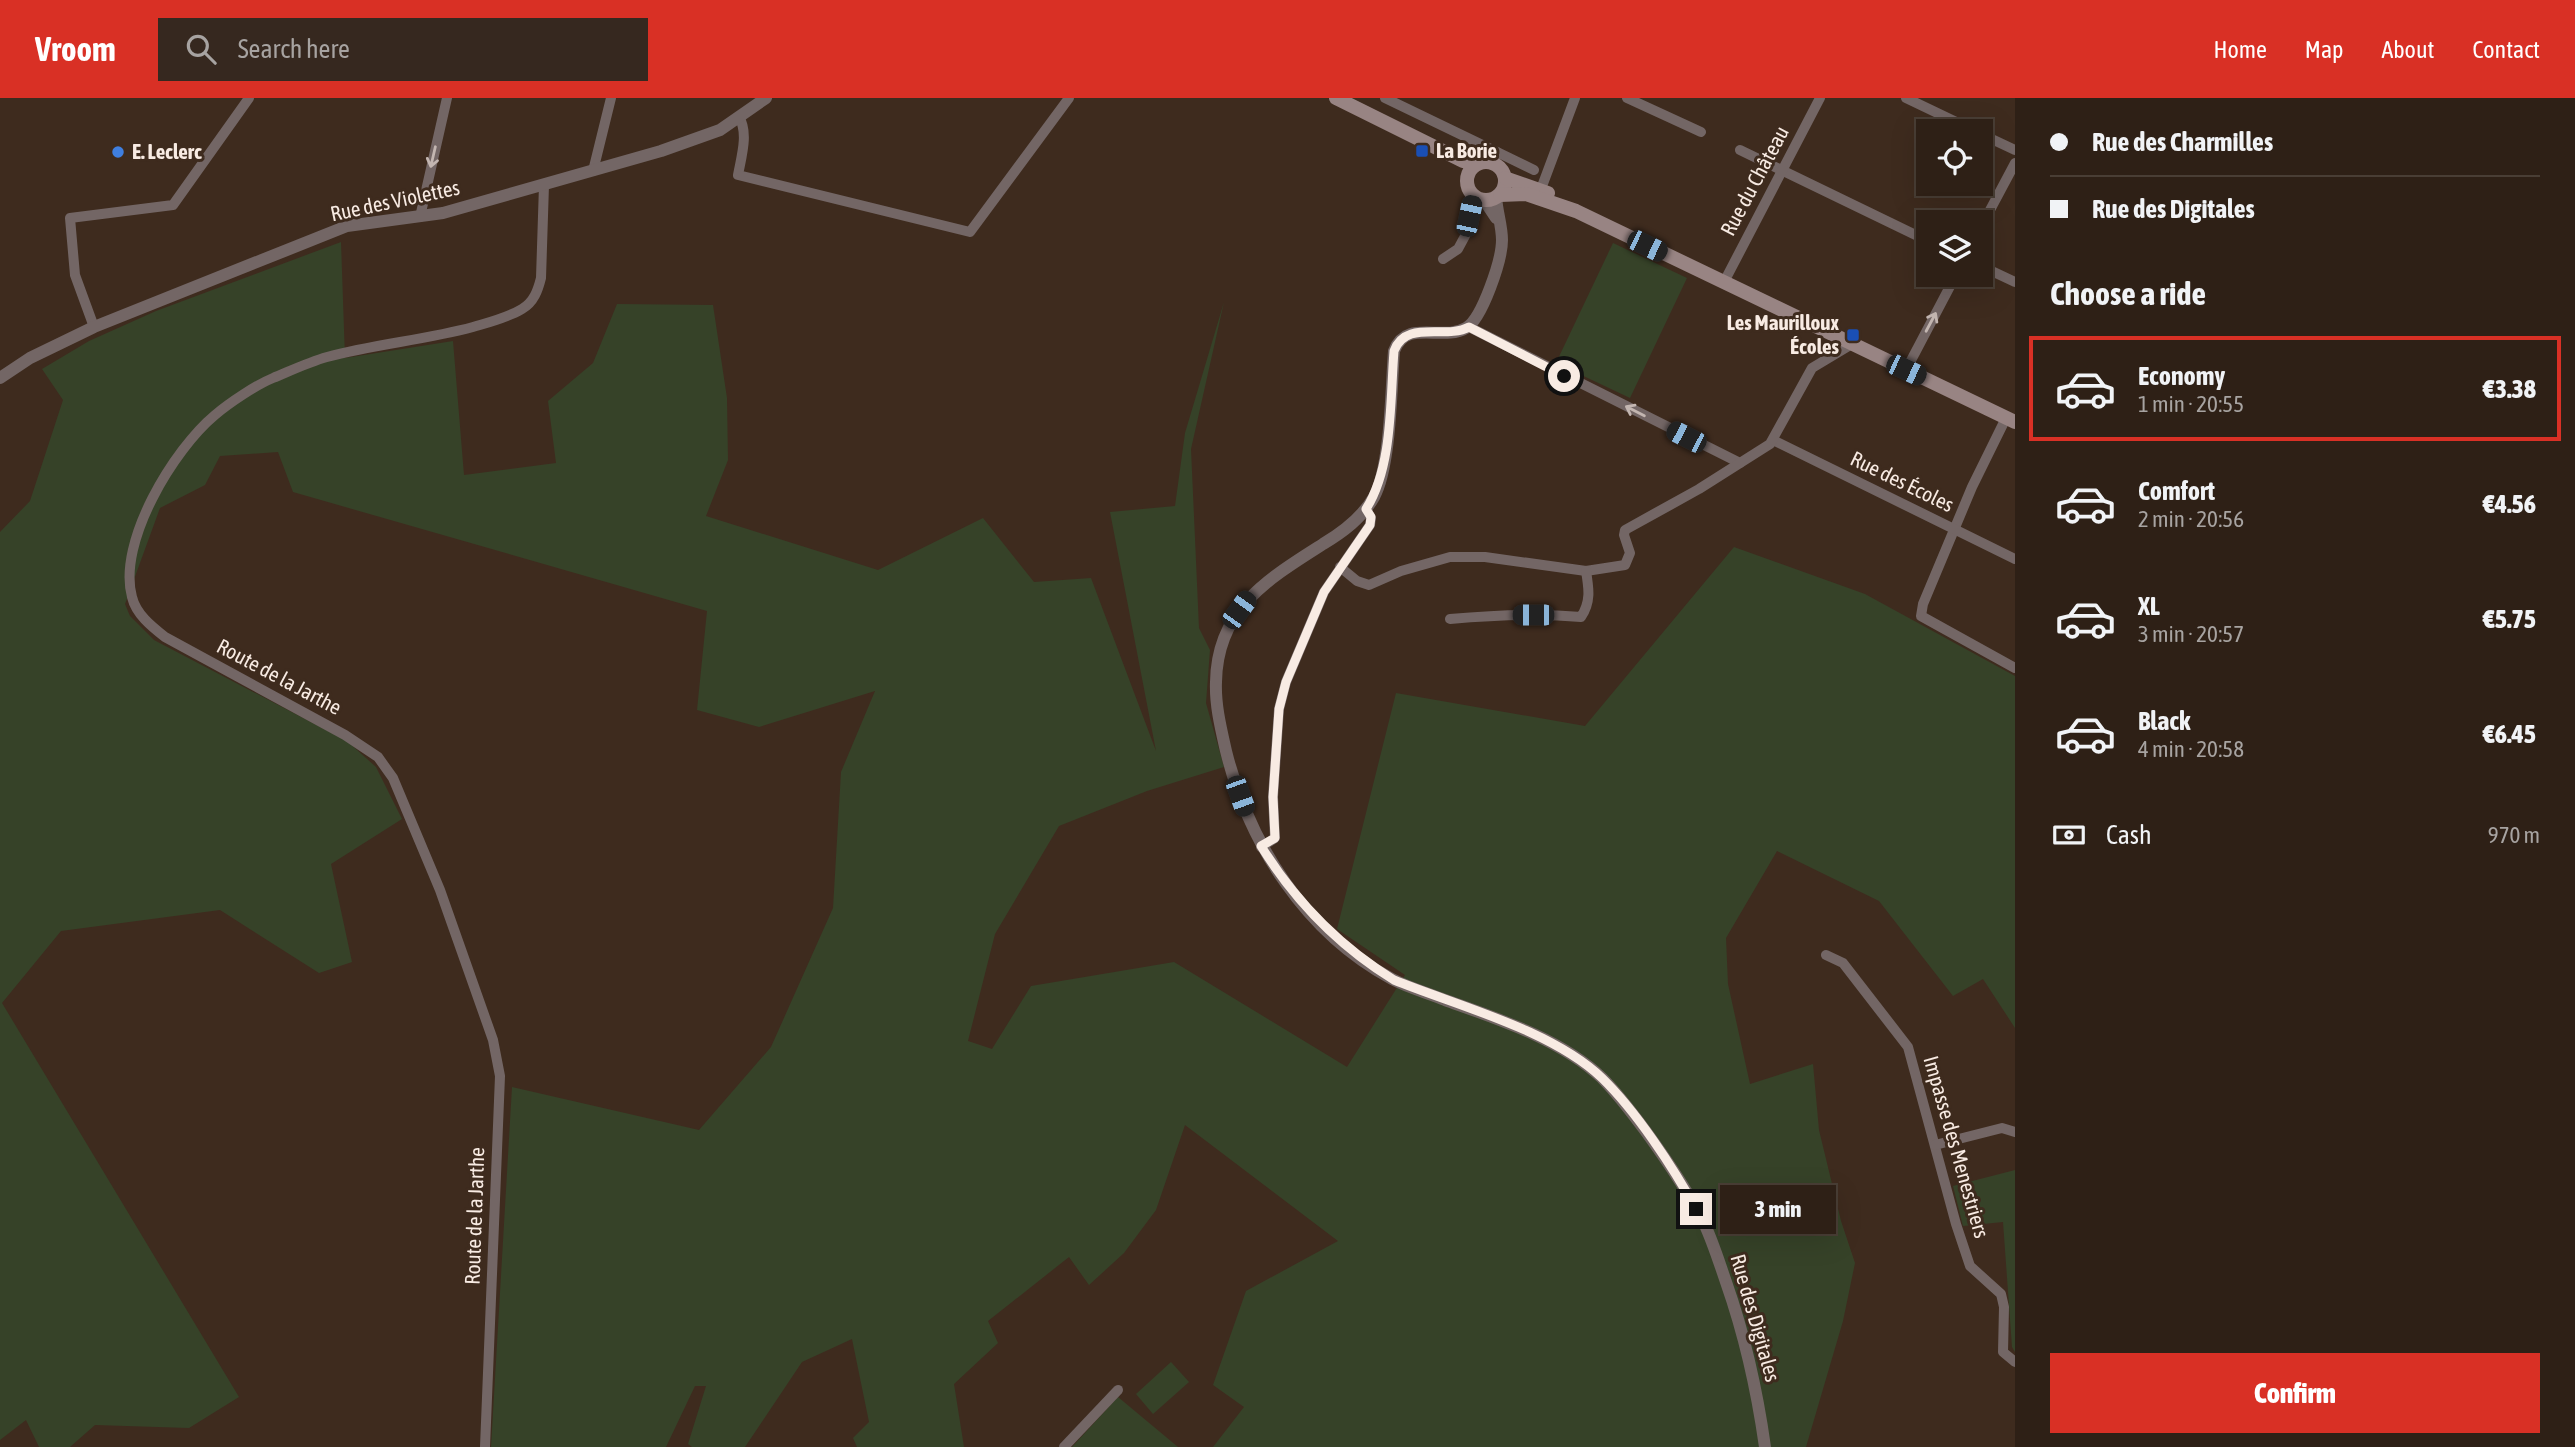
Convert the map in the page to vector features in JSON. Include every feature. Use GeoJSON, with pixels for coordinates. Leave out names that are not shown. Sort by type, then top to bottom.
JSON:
{"type":"FeatureCollection","features":[{"type":"Feature","properties":{"kind":"main road"},"geometry":{"type":"LineString","coordinates":[[1336,98],[1430,144],[1471,170]]}},
{"type":"Feature","properties":{"kind":"main road"},"geometry":{"type":"LineString","coordinates":[[1494,196],[1505,184],[1495,157],[1481,162],[1471,170],[1467,187],[1494,196],[1533,196],[1576,211],[2010,420]]}},
{"type":"Feature","properties":{"kind":"main road"},"geometry":{"type":"LineString","coordinates":[[1505,178],[1562,199],[1576,211]]}},
{"type":"Feature","properties":{"kind":"street"},"geometry":{"type":"LineString","coordinates":[[94,327],[75,275],[70,218],[173,205],[249,98]]}},
{"type":"Feature","properties":{"kind":"street"},"geometry":{"type":"LineString","coordinates":[[420,217],[447,98]]}},
{"type":"Feature","properties":{"kind":"street"},"geometry":{"type":"LineString","coordinates":[[593,171],[611,98]]}},
{"type":"Feature","properties":{"kind":"street","name":"Rue des Violettes"},"geometry":{"type":"LineString","coordinates":[[0,378],[30,358],[94,327],[347,226],[443,213],[593,171],[720,130],[766,98]]}},
{"type":"Feature","properties":{"kind":"street"},"geometry":{"type":"LineString","coordinates":[[739,117],[743,123],[743,140],[738,174],[970,232],[1069,98]]}},
{"type":"Feature","properties":{"kind":"street"},"geometry":{"type":"LineString","coordinates":[[1385,98],[1495,157],[1534,170]]}},
{"type":"Feature","properties":{"kind":"street"},"geometry":{"type":"LineString","coordinates":[[1443,259],[1458,249],[1494,196],[1534,187],[1547,173],[1575,98]]}},
{"type":"Feature","properties":{"kind":"street"},"geometry":{"type":"LineString","coordinates":[[1627,98],[1701,132]]}},
{"type":"Feature","properties":{"kind":"street","name":"Rue du Château"},"geometry":{"type":"LineString","coordinates":[[1724,282],[1820,98]]}},
{"type":"Feature","properties":{"kind":"street"},"geometry":{"type":"LineString","coordinates":[[1906,98],[1950,119]]}},
{"type":"Feature","properties":{"kind":"street"},"geometry":{"type":"LineString","coordinates":[[1993,140],[2015,150]]}},
{"type":"Feature","properties":{"kind":"street"},"geometry":{"type":"LineString","coordinates":[[1740,150],[1916,234]]}},
{"type":"Feature","properties":{"kind":"street"},"geometry":{"type":"LineString","coordinates":[[1990,210],[2015,163]]}},
{"type":"Feature","properties":{"kind":"street","name":"Route de la Jarthe"},"geometry":{"type":"LineString","coordinates":[[485,1447],[500,1076],[493,1040],[435,878],[393,778],[378,757],[345,735],[165,637],[148,624],[138,611],[132,598],[129,579],[137,533],[150,501],[188,444],[215,415],[269,380],[327,357],[444,334],[503,318],[524,308],[538,290],[541,278],[544,185]]}},
{"type":"Feature","properties":{"kind":"street"},"geometry":{"type":"LineString","coordinates":[[1494,196],[1500,228],[1500,252],[1476,319],[1469,327],[1740,463]]}},
{"type":"Feature","properties":{"kind":"street"},"geometry":{"type":"LineString","coordinates":[[1993,272],[2015,282]]}},
{"type":"Feature","properties":{"kind":"street"},"geometry":{"type":"LineString","coordinates":[[1906,370],[1950,287]]}},
{"type":"Feature","properties":{"kind":"street","name":"Rue des Digitales"},"geometry":{"type":"LineString","coordinates":[[1469,327],[1452,332],[1408,334],[1398,342],[1394,351],[1384,468],[1376,494],[1366,509],[1346,528],[1278,573],[1250,596],[1231,624],[1219,653],[1216,685],[1221,732],[1240,796],[1261,846],[1275,869],[1306,907],[1346,948],[1394,980],[1545,1040],[1601,1077],[1624,1102],[1688,1193],[1712,1241],[1751,1360],[1765,1447]]}},
{"type":"Feature","properties":{"kind":"street"},"geometry":{"type":"LineString","coordinates":[[1340,567],[1357,581],[1369,585],[1401,571],[1450,557],[1485,557],[1586,571],[1625,565],[1630,553],[1624,534],[1630,526],[1699,489],[1770,444],[1812,368],[1852,344]]}},
{"type":"Feature","properties":{"kind":"street"},"geometry":{"type":"LineString","coordinates":[[2010,420],[1953,529],[1923,604],[1922,616],[2015,668]]}},
{"type":"Feature","properties":{"kind":"street","name":"Rue des Écoles"},"geometry":{"type":"LineString","coordinates":[[1773,440],[2015,559]]}},
{"type":"Feature","properties":{"kind":"street"},"geometry":{"type":"LineString","coordinates":[[1261,846],[1275,838],[1273,797],[1279,709],[1284,691],[1324,592],[1370,525],[1371,517],[1366,509]]}},
{"type":"Feature","properties":{"kind":"street"},"geometry":{"type":"LineString","coordinates":[[1450,619],[1542,615],[1581,617],[1588,607],[1586,571]]}},
{"type":"Feature","properties":{"kind":"street","name":"Impasse des Menestriers"},"geometry":{"type":"LineString","coordinates":[[1826,955],[1843,963],[1908,1047],[1970,1266],[2001,1294],[2004,1307],[2003,1352],[2015,1362]]}},
{"type":"Feature","properties":{"kind":"street"},"geometry":{"type":"LineString","coordinates":[[1935,1145],[2002,1128],[2015,1132]]}},
{"type":"Feature","properties":{"kind":"street"},"geometry":{"type":"LineString","coordinates":[[1064,1447],[1118,1390]]}},
{"type":"Feature","properties":{"kind":"green space"},"geometry":{"type":"Polygon","coordinates":[[[341,242],[345,358],[453,341],[464,475],[556,463],[548,401],[593,363],[617,304],[713,305],[727,398],[728,460],[706,516],[878,570],[983,518],[1034,582],[1091,578],[1156,751],[1110,512],[1175,506],[1185,433],[1224,302],[1191,449],[1199,628],[1210,650],[1206,703],[1224,767],[1147,791],[1059,826],[995,934],[968,1041],[992,1049],[1031,986],[1174,962],[1347,1067],[1405,975],[1337,929],[1396,693],[1585,726],[1734,547],[1865,594],[2015,676],[2015,1028],[1983,979],[1953,996],[1879,901],[1777,851],[1726,938],[1728,984],[1750,1084],[1813,1064],[1819,1130],[1841,1221],[1855,1263],[1843,1321],[1806,1447],[1213,1447],[1244,1407],[1213,1385],[1246,1291],[1338,1241],[1185,1125],[1156,1210],[1124,1253],[1089,1285],[1069,1257],[988,1321],[998,1343],[954,1384],[964,1447],[857,1447],[853,1438],[869,1422],[852,1339],[802,1362],[745,1447],[692,1447],[688,1444],[706,1386],[695,1386],[666,1447],[491,1447],[512,1087],[699,1130],[771,1047],[833,908],[841,772],[875,691],[759,727],[697,710],[707,611],[293,492],[278,452],[220,456],[205,485],[160,508],[125,604],[130,616],[154,640],[347,741],[376,767],[402,819],[331,864],[352,962],[319,973],[220,910],[61,931],[2,1003],[239,1397],[189,1428],[95,1425],[70,1447],[39,1447],[26,1420],[0,1440],[0,532],[30,501],[63,400],[42,369],[89,341],[156,311],[341,242]]]}},
{"type":"Feature","properties":{"kind":"green space"},"geometry":{"type":"Polygon","coordinates":[[[1613,243],[1687,278],[1630,398],[1556,363],[1613,243]]]}},
{"type":"Feature","properties":{"kind":"green space"},"geometry":{"type":"Polygon","coordinates":[[[2015,1170],[2015,1352],[2012,1347],[2003,1222],[1963,1226],[1953,1186],[2015,1170]]]}},
{"type":"Feature","properties":{"kind":"green space"},"geometry":{"type":"Polygon","coordinates":[[[1171,1362],[1189,1382],[1153,1414],[1136,1394],[1171,1362]]]}},
{"type":"Feature","properties":{"kind":"green space"},"geometry":{"type":"Polygon","coordinates":[[[1118,1397],[1178,1447],[1072,1447],[1118,1397]]]}},
{"type":"Feature","properties":{"kind":"place","name":"La Borie"},"geometry":{"type":"Point","coordinates":[1422,151]}},
{"type":"Feature","properties":{"kind":"place","name":"E. Leclerc"},"geometry":{"type":"Point","coordinates":[118,152]}},
{"type":"Feature","properties":{"kind":"place","name":"Les Maurilloux Écoles"},"geometry":{"type":"Point","coordinates":[1853,335]}},
{"type":"Feature","properties":{"kind":"route"},"geometry":{"type":"LineString","coordinates":[[1564,376],[1469,327],[1452,332],[1417,332],[1402,337],[1398,342],[1394,351],[1384,468],[1376,494],[1366,509],[1370,513],[1370,525],[1324,592],[1286,682],[1279,709],[1273,797],[1275,838],[1261,846],[1275,869],[1306,907],[1346,948],[1372,967],[1394,980],[1545,1040],[1601,1077],[1624,1102],[1654,1143],[1696,1209]]}}]}
